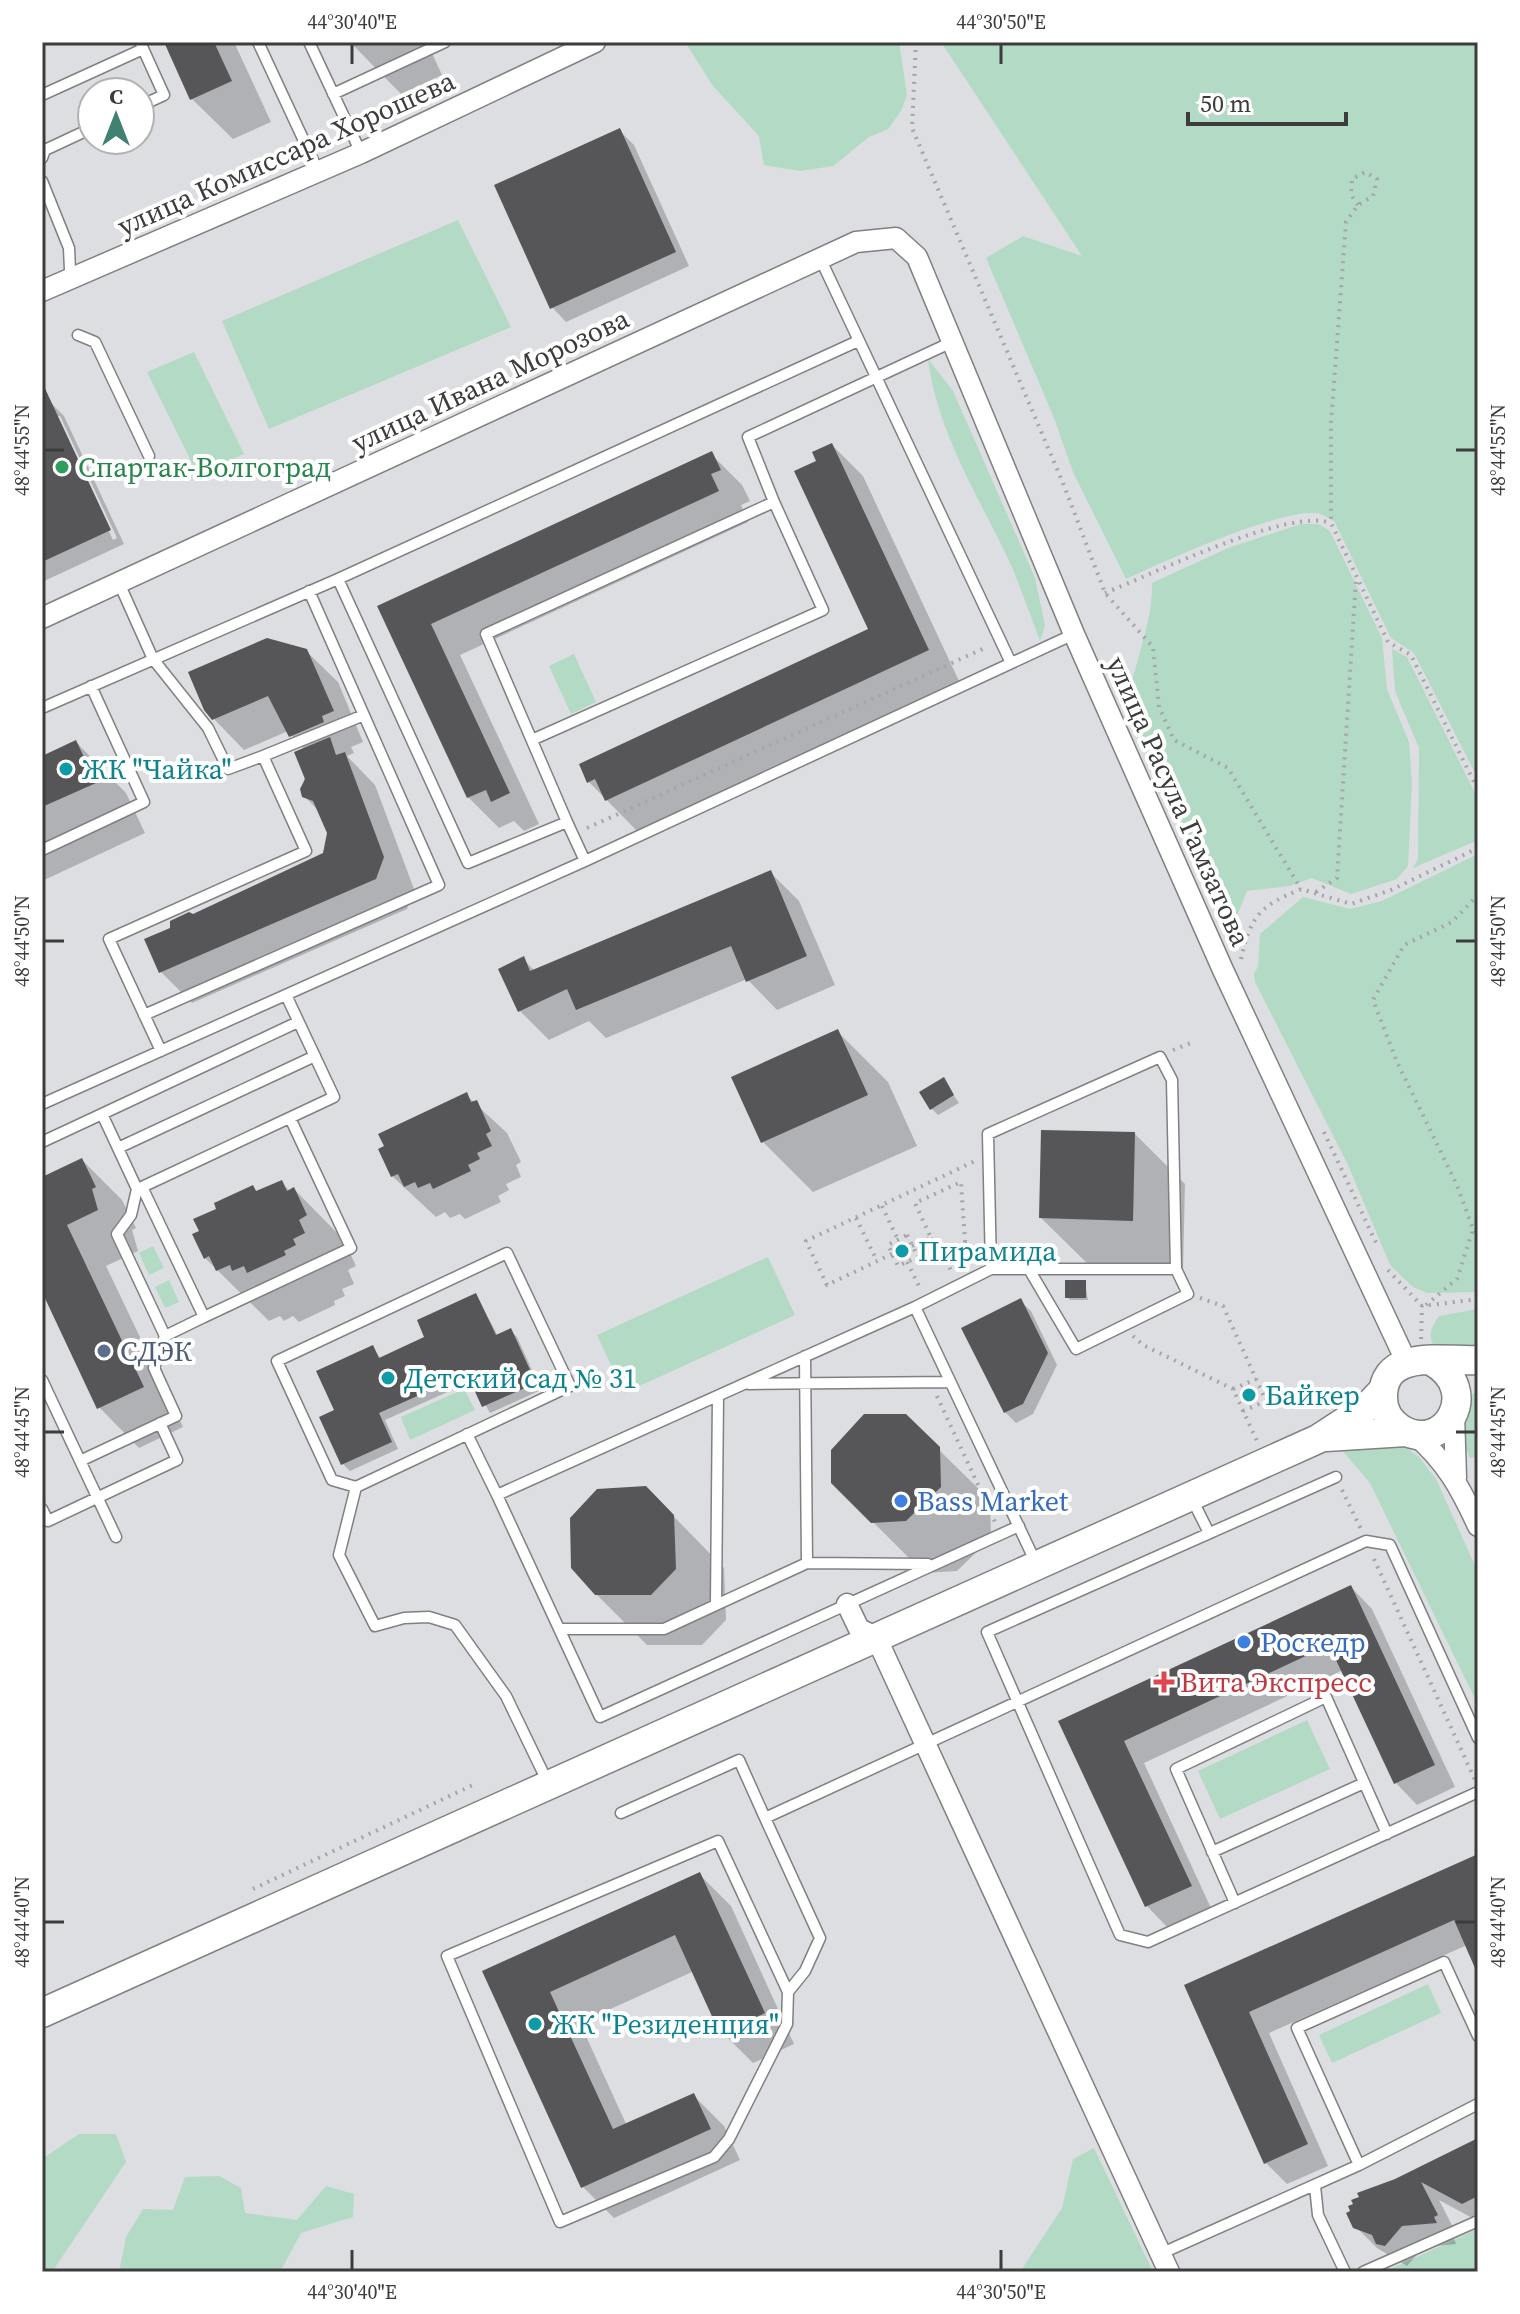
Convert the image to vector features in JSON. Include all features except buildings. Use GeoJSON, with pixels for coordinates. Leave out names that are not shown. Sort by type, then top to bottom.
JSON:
{"type":"FeatureCollection","features":[{"type":"Feature","properties":{"kind":"main road"},"geometry":{"type":"LineString","coordinates":[[42,2013],[1318,1439],[1367,1407],[1383,1390],[1395,1368],[1420,1361],[1478,1360]]}},
{"type":"Feature","properties":{"kind":"main road"},"geometry":{"type":"LineString","coordinates":[[1420,1361],[1453,1378],[1456,1408]]}},
{"type":"Feature","properties":{"kind":"main road"},"geometry":{"type":"LineString","coordinates":[[1318,1439],[1438,1430],[1478,1378]]}},
{"type":"Feature","properties":{"kind":"main road"},"geometry":{"type":"LineString","coordinates":[[1383,1390],[1387,1415],[1410,1433]]}},
{"type":"Feature","properties":{"kind":"street","name":"улица Комиссара Хорошева"},"geometry":{"type":"LineString","coordinates":[[42,291],[361,153],[595,42]]}},
{"type":"Feature","properties":{"kind":"street","name":"улица Ивана Морозова"},"geometry":{"type":"LineString","coordinates":[[42,618],[856,242],[896,238],[917,257]]}},
{"type":"Feature","properties":{"kind":"street","name":"улица Расула Гамзатова"},"geometry":{"type":"LineString","coordinates":[[917,257],[1074,634],[1223,970],[1420,1361]]}},
{"type":"Feature","properties":{"kind":"street"},"geometry":{"type":"LineString","coordinates":[[1456,1408],[1456,1478]]}},
{"type":"Feature","properties":{"kind":"street"},"geometry":{"type":"LineString","coordinates":[[1410,1433],[1436,1452],[1456,1478],[1478,1526]]}},
{"type":"Feature","properties":{"kind":"street"},"geometry":{"type":"LineString","coordinates":[[847,1604],[859,1629],[876,1637],[1165,2263]]}},
{"type":"Feature","properties":{"kind":"lane"},"geometry":{"type":"LineString","coordinates":[[258,42],[318,171]]}},
{"type":"Feature","properties":{"kind":"lane"},"geometry":{"type":"LineString","coordinates":[[309,42],[361,153]]}},
{"type":"Feature","properties":{"kind":"lane"},"geometry":{"type":"LineString","coordinates":[[333,94],[442,43]]}},
{"type":"Feature","properties":{"kind":"lane"},"geometry":{"type":"LineString","coordinates":[[42,95],[141,45],[155,76]]}},
{"type":"Feature","properties":{"kind":"lane"},"geometry":{"type":"LineString","coordinates":[[156,78],[164,95],[156,99]]}},
{"type":"Feature","properties":{"kind":"lane"},"geometry":{"type":"LineString","coordinates":[[42,158],[45,150],[76,135]]}},
{"type":"Feature","properties":{"kind":"lane"},"geometry":{"type":"LineString","coordinates":[[42,181],[69,248],[70,270],[76,277]]}},
{"type":"Feature","properties":{"kind":"lane"},"geometry":{"type":"LineString","coordinates":[[820,258],[1011,663]]}},
{"type":"Feature","properties":{"kind":"lane"},"geometry":{"type":"LineString","coordinates":[[78,335],[95,342],[149,456]]}},
{"type":"Feature","properties":{"kind":"lane"},"geometry":{"type":"LineString","coordinates":[[42,708],[338,579],[858,341]]}},
{"type":"Feature","properties":{"kind":"lane"},"geometry":{"type":"LineString","coordinates":[[534,739],[823,610],[748,437],[953,342]]}},
{"type":"Feature","properties":{"kind":"lane"},"geometry":{"type":"LineString","coordinates":[[585,861],[486,634],[774,502]]}},
{"type":"Feature","properties":{"kind":"lane"},"geometry":{"type":"LineString","coordinates":[[338,579],[468,863],[567,822]]}},
{"type":"Feature","properties":{"kind":"lane"},"geometry":{"type":"LineString","coordinates":[[119,583],[153,659],[208,728],[228,769],[364,715]]}},
{"type":"Feature","properties":{"kind":"lane"},"geometry":{"type":"LineString","coordinates":[[144,1015],[439,885],[309,591]]}},
{"type":"Feature","properties":{"kind":"lane"},"geometry":{"type":"LineString","coordinates":[[42,1104],[585,861],[1074,634]]}},
{"type":"Feature","properties":{"kind":"lane"},"geometry":{"type":"LineString","coordinates":[[42,850],[144,802],[91,686]]}},
{"type":"Feature","properties":{"kind":"lane"},"geometry":{"type":"LineString","coordinates":[[161,1051],[109,939],[306,851],[263,756]]}},
{"type":"Feature","properties":{"kind":"lane"},"geometry":{"type":"LineString","coordinates":[[80,1461],[176,1416],[154,1368],[165,1336],[117,1234],[131,1215],[140,1188],[334,1097],[286,995]]}},
{"type":"Feature","properties":{"kind":"lane"},"geometry":{"type":"LineString","coordinates":[[42,1142],[298,1022]]}},
{"type":"Feature","properties":{"kind":"lane"},"geometry":{"type":"LineString","coordinates":[[118,1148],[315,1056]]}},
{"type":"Feature","properties":{"kind":"lane"},"geometry":{"type":"LineString","coordinates":[[991,1269],[988,1134],[1160,1057],[1172,1080],[1176,1269],[1188,1294],[1076,1349],[1030,1271]]}},
{"type":"Feature","properties":{"kind":"lane"},"geometry":{"type":"LineString","coordinates":[[102,1114],[204,1317]]}},
{"type":"Feature","properties":{"kind":"lane"},"geometry":{"type":"LineString","coordinates":[[165,1336],[351,1248],[290,1118]]}},
{"type":"Feature","properties":{"kind":"lane"},"geometry":{"type":"LineString","coordinates":[[507,1253],[570,1386],[356,1487],[332,1480],[277,1361],[507,1253]]}},
{"type":"Feature","properties":{"kind":"lane"},"geometry":{"type":"LineString","coordinates":[[497,1495],[915,1307],[991,1269],[1176,1269]]}},
{"type":"Feature","properties":{"kind":"lane"},"geometry":{"type":"LineString","coordinates":[[915,1307],[1037,1565]]}},
{"type":"Feature","properties":{"kind":"lane"},"geometry":{"type":"LineString","coordinates":[[805,1356],[807,1563]]}},
{"type":"Feature","properties":{"kind":"lane"},"geometry":{"type":"LineString","coordinates":[[42,1380],[116,1537]]}},
{"type":"Feature","properties":{"kind":"lane"},"geometry":{"type":"LineString","coordinates":[[743,1384],[950,1382]]}},
{"type":"Feature","properties":{"kind":"lane"},"geometry":{"type":"LineString","coordinates":[[716,1603],[718,1396]]}},
{"type":"Feature","properties":{"kind":"lane"},"geometry":{"type":"LineString","coordinates":[[42,1509],[48,1521],[177,1460],[160,1423]]}},
{"type":"Feature","properties":{"kind":"lane"},"geometry":{"type":"LineString","coordinates":[[467,1434],[600,1717],[1019,1526]]}},
{"type":"Feature","properties":{"kind":"lane"},"geometry":{"type":"LineString","coordinates":[[1336,1477],[987,1632],[1120,1935],[1148,1942],[1478,1792]]}},
{"type":"Feature","properties":{"kind":"lane"},"geometry":{"type":"LineString","coordinates":[[356,1487],[339,1555],[375,1626],[404,1618],[429,1617],[455,1625],[506,1696],[548,1785]]}},
{"type":"Feature","properties":{"kind":"lane"},"geometry":{"type":"LineString","coordinates":[[1190,1495],[1209,1533]]}},
{"type":"Feature","properties":{"kind":"lane"},"geometry":{"type":"LineString","coordinates":[[765,1818],[1366,1541],[1390,1545],[1478,1738]]}},
{"type":"Feature","properties":{"kind":"lane"},"geometry":{"type":"LineString","coordinates":[[560,1629],[664,1629],[807,1563],[934,1564]]}},
{"type":"Feature","properties":{"kind":"lane"},"geometry":{"type":"LineString","coordinates":[[1235,1903],[1176,1769],[1326,1697],[1387,1834]]}},
{"type":"Feature","properties":{"kind":"lane"},"geometry":{"type":"LineString","coordinates":[[621,1813],[739,1760],[820,1938],[805,1971],[788,1992],[787,2024],[729,2139],[714,2157],[560,2222],[447,1956],[718,1841],[788,1992]]}},
{"type":"Feature","properties":{"kind":"lane"},"geometry":{"type":"LineString","coordinates":[[1212,1852],[1364,1783]]}},
{"type":"Feature","properties":{"kind":"lane"},"geometry":{"type":"LineString","coordinates":[[1359,2165],[1297,2028],[1444,1962],[1478,2036]]}},
{"type":"Feature","properties":{"kind":"lane"},"geometry":{"type":"LineString","coordinates":[[1165,2263],[1478,2104]]}},
{"type":"Feature","properties":{"kind":"lane"},"geometry":{"type":"LineString","coordinates":[[1315,2186],[1318,2215],[1345,2272]]}},
{"type":"Feature","properties":{"kind":"lane"},"geometry":{"type":"LineString","coordinates":[[1363,2272],[1478,2221]]}},
{"type":"Feature","properties":{"kind":"path"},"geometry":{"type":"LineString","coordinates":[[916,42],[912,128],[1063,483],[1105,593],[1153,647],[1159,707],[1174,740],[1228,768],[1301,889]]}},
{"type":"Feature","properties":{"kind":"path"},"geometry":{"type":"LineString","coordinates":[[1358,205],[1351,195],[1352,179],[1365,172],[1377,179],[1373,196],[1358,205],[1346,222],[1331,423],[1331,523],[1388,642],[1411,655],[1478,790]]}},
{"type":"Feature","properties":{"kind":"path"},"geometry":{"type":"LineString","coordinates":[[1105,593],[1238,539],[1293,521],[1320,519],[1331,523]]}},
{"type":"Feature","properties":{"kind":"path"},"geometry":{"type":"LineString","coordinates":[[1316,892],[1337,878],[1356,577]]}},
{"type":"Feature","properties":{"kind":"path"},"geometry":{"type":"LineString","coordinates":[[573,835],[1000,641]]}},
{"type":"Feature","properties":{"kind":"path"},"geometry":{"type":"LineString","coordinates":[[1240,965],[1248,929],[1266,904],[1301,889],[1351,904],[1391,890],[1478,848]]}},
{"type":"Feature","properties":{"kind":"path"},"geometry":{"type":"LineString","coordinates":[[1478,895],[1452,922],[1404,945],[1373,1000],[1397,1062],[1456,1183],[1478,1240]]}},
{"type":"Feature","properties":{"kind":"path"},"geometry":{"type":"LineString","coordinates":[[1160,1057],[1193,1042]]}},
{"type":"Feature","properties":{"kind":"path"},"geometry":{"type":"LineString","coordinates":[[892,1254],[827,1285],[806,1241],[988,1155]]}},
{"type":"Feature","properties":{"kind":"path"},"geometry":{"type":"LineString","coordinates":[[932,1182],[938,1192]]}},
{"type":"Feature","properties":{"kind":"path"},"geometry":{"type":"LineString","coordinates":[[961,1182],[965,1242],[939,1255],[931,1238],[915,1203],[961,1182]]}},
{"type":"Feature","properties":{"kind":"path"},"geometry":{"type":"LineString","coordinates":[[882,1205],[898,1240]]}},
{"type":"Feature","properties":{"kind":"path"},"geometry":{"type":"LineString","coordinates":[[856,1218],[877,1261]]}},
{"type":"Feature","properties":{"kind":"path"},"geometry":{"type":"LineString","coordinates":[[1420,1361],[1422,1306],[1457,1279],[1473,1229]]}},
{"type":"Feature","properties":{"kind":"path"},"geometry":{"type":"LineString","coordinates":[[907,1235],[918,1257],[898,1266],[888,1245],[898,1240],[907,1235]]}},
{"type":"Feature","properties":{"kind":"path"},"geometry":{"type":"LineString","coordinates":[[912,1246],[931,1238]]}},
{"type":"Feature","properties":{"kind":"path"},"geometry":{"type":"LineString","coordinates":[[943,1253],[958,1285]]}},
{"type":"Feature","properties":{"kind":"path"},"geometry":{"type":"LineString","coordinates":[[907,1262],[926,1301]]}},
{"type":"Feature","properties":{"kind":"path"},"geometry":{"type":"LineString","coordinates":[[1188,1294],[1223,1306],[1266,1401],[1243,1411]]}},
{"type":"Feature","properties":{"kind":"path"},"geometry":{"type":"LineString","coordinates":[[1426,1305],[1478,1299]]}},
{"type":"Feature","properties":{"kind":"path"},"geometry":{"type":"LineString","coordinates":[[1122,1326],[1143,1345],[1233,1389],[1258,1442],[1270,1436]]}},
{"type":"Feature","properties":{"kind":"path"},"geometry":{"type":"LineString","coordinates":[[1233,1389],[1256,1379]]}},
{"type":"Feature","properties":{"kind":"path"},"geometry":{"type":"LineString","coordinates":[[931,1382],[1001,1534]]}},
{"type":"Feature","properties":{"kind":"path"},"geometry":{"type":"LineString","coordinates":[[1336,1477],[1478,1786]]}},
{"type":"Feature","properties":{"kind":"path"},"geometry":{"type":"LineString","coordinates":[[247,1892],[475,1784]]}},
{"type":"Feature","properties":{"kind":"green space"},"geometry":{"type":"Polygon","coordinates":[[[685,42],[899,42],[907,95],[901,111],[888,129],[869,137],[833,166],[800,171],[764,165],[759,136],[713,86],[685,42]]]}},
{"type":"Feature","properties":{"kind":"green space"},"geometry":{"type":"Polygon","coordinates":[[[941,42],[1478,42],[1478,779],[1414,653],[1391,638],[1334,521],[1317,513],[1275,520],[1221,538],[1126,579],[1073,472],[1054,418],[986,258],[1023,236],[1082,256],[941,42]]]}},
{"type":"Feature","properties":{"kind":"green space"},"geometry":{"type":"Polygon","coordinates":[[[458,220],[511,327],[269,429],[222,321],[458,220]]]}},
{"type":"Feature","properties":{"kind":"green space"},"geometry":{"type":"Polygon","coordinates":[[[194,352],[244,454],[198,475],[147,372],[194,352]]]}},
{"type":"Feature","properties":{"kind":"green space"},"geometry":{"type":"Polygon","coordinates":[[[928,359],[953,391],[1035,578],[1045,626],[1040,641],[1008,559],[948,433],[939,409],[928,359]]]}},
{"type":"Feature","properties":{"kind":"green space"},"geometry":{"type":"Polygon","coordinates":[[[1301,524],[1318,524],[1330,531],[1382,638],[1387,689],[1409,742],[1412,783],[1408,866],[1397,879],[1351,894],[1312,878],[1290,886],[1247,891],[1237,916],[1238,947],[1220,920],[1127,709],[1149,615],[1152,583],[1228,548],[1301,524]]]}},
{"type":"Feature","properties":{"kind":"green space"},"geometry":{"type":"Polygon","coordinates":[[[1392,649],[1407,657],[1478,799],[1478,840],[1413,868],[1418,859],[1419,748],[1395,691],[1392,649]]]}},
{"type":"Feature","properties":{"kind":"green space"},"geometry":{"type":"Polygon","coordinates":[[[574,654],[596,702],[571,714],[549,666],[574,654]]]}},
{"type":"Feature","properties":{"kind":"green space"},"geometry":{"type":"Polygon","coordinates":[[[1478,854],[1478,1292],[1428,1293],[1413,1287],[1390,1265],[1348,1165],[1255,982],[1254,973],[1258,967],[1260,934],[1303,897],[1350,909],[1382,901],[1478,854]]]}},
{"type":"Feature","properties":{"kind":"green space"},"geometry":{"type":"Polygon","coordinates":[[[153,1246],[164,1268],[149,1275],[139,1253],[153,1246]]]}},
{"type":"Feature","properties":{"kind":"green space"},"geometry":{"type":"Polygon","coordinates":[[[768,1257],[795,1315],[624,1393],[597,1335],[768,1257]]]}},
{"type":"Feature","properties":{"kind":"green space"},"geometry":{"type":"Polygon","coordinates":[[[169,1280],[179,1302],[165,1308],[155,1287],[169,1280]]]}},
{"type":"Feature","properties":{"kind":"green space"},"geometry":{"type":"Polygon","coordinates":[[[1478,1309],[1478,1349],[1435,1348],[1431,1332],[1439,1316],[1478,1309]]]}},
{"type":"Feature","properties":{"kind":"green space"},"geometry":{"type":"Polygon","coordinates":[[[464,1389],[475,1410],[410,1440],[401,1417],[464,1389]]]}},
{"type":"Feature","properties":{"kind":"green space"},"geometry":{"type":"Polygon","coordinates":[[[1478,1390],[1478,1456],[1470,1458],[1464,1441],[1463,1412],[1471,1396],[1478,1390]]]}},
{"type":"Feature","properties":{"kind":"green space"},"geometry":{"type":"Polygon","coordinates":[[[1402,1445],[1419,1457],[1436,1479],[1478,1572],[1478,1705],[1370,1483],[1341,1449],[1402,1445]]]}},
{"type":"Feature","properties":{"kind":"green space"},"geometry":{"type":"Polygon","coordinates":[[[1307,1720],[1330,1769],[1220,1819],[1198,1771],[1307,1720]]]}},
{"type":"Feature","properties":{"kind":"green space"},"geometry":{"type":"Polygon","coordinates":[[[1428,1984],[1441,2013],[1332,2063],[1319,2035],[1428,1984]]]}},
{"type":"Feature","properties":{"kind":"green space"},"geometry":{"type":"Polygon","coordinates":[[[79,2134],[116,2134],[126,2162],[52,2272],[42,2272],[42,2159],[79,2134]]]}},
{"type":"Feature","properties":{"kind":"green space"},"geometry":{"type":"Polygon","coordinates":[[[1094,2148],[1153,2272],[1020,2272],[1062,2208],[1073,2159],[1094,2148]]]}},
{"type":"Feature","properties":{"kind":"green space"},"geometry":{"type":"Polygon","coordinates":[[[219,2176],[241,2188],[245,2213],[297,2220],[326,2186],[354,2194],[353,2217],[301,2233],[280,2272],[119,2272],[126,2237],[143,2209],[173,2210],[185,2177],[219,2176]]]}},
{"type":"Feature","properties":{"kind":"green space"},"geometry":{"type":"Polygon","coordinates":[[[1478,2229],[1478,2272],[1384,2272],[1478,2229]]]}},
{"type":"Feature","properties":{"kind":"place","name":"Спартак-Волгоград"},"geometry":{"type":"Point","coordinates":[62,467]}},
{"type":"Feature","properties":{"kind":"place","name":"ЖК \"Чайка\""},"geometry":{"type":"Point","coordinates":[66,769]}},
{"type":"Feature","properties":{"kind":"place","name":"Пирамида"},"geometry":{"type":"Point","coordinates":[902,1251]}},
{"type":"Feature","properties":{"kind":"place","name":"СДЭК"},"geometry":{"type":"Point","coordinates":[104,1351]}},
{"type":"Feature","properties":{"kind":"place","name":"Детский сад № 31"},"geometry":{"type":"Point","coordinates":[388,1378]}},
{"type":"Feature","properties":{"kind":"place","name":"Байкер"},"geometry":{"type":"Point","coordinates":[1249,1395]}},
{"type":"Feature","properties":{"kind":"place","name":"Bass Market"},"geometry":{"type":"Point","coordinates":[901,1501]}},
{"type":"Feature","properties":{"kind":"place","name":"Роскедр"},"geometry":{"type":"Point","coordinates":[1244,1642]}},
{"type":"Feature","properties":{"kind":"place","name":"Вита Экспресс"},"geometry":{"type":"Point","coordinates":[1164,1682]}},
{"type":"Feature","properties":{"kind":"place","name":"ЖК \"Резиденция\""},"geometry":{"type":"Point","coordinates":[535,2024]}}]}
